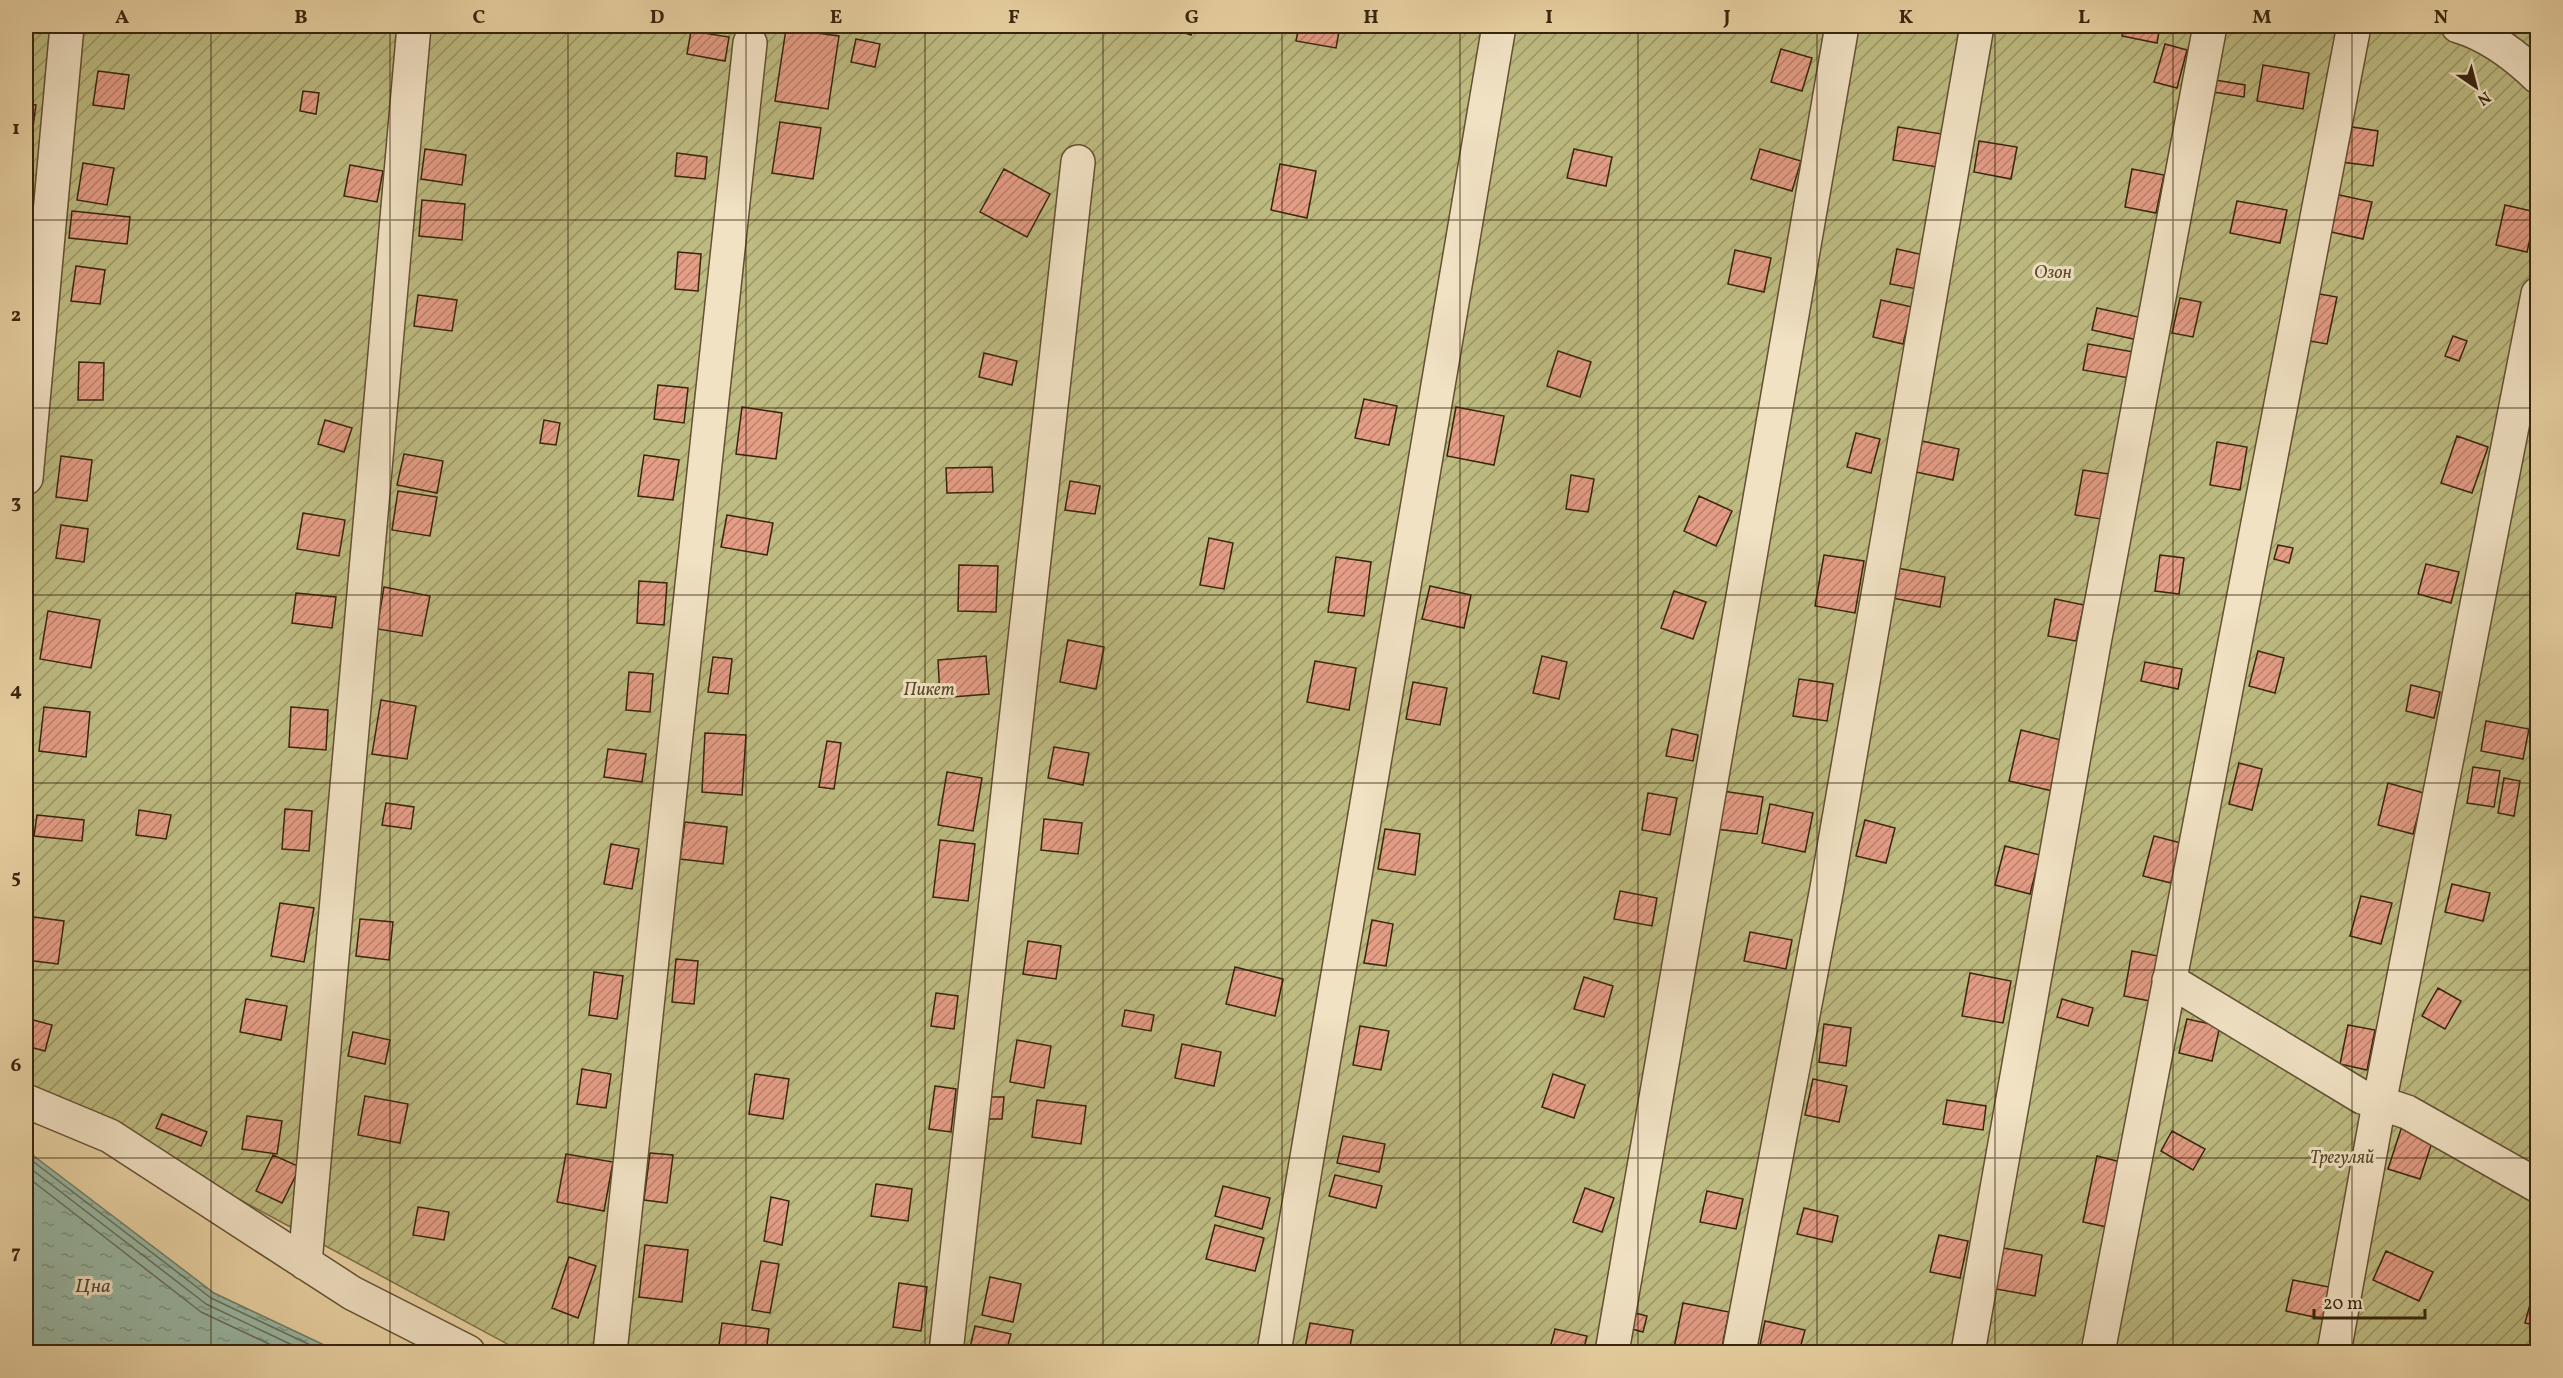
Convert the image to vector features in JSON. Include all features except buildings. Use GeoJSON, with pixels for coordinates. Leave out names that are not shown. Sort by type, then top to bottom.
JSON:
{"type":"FeatureCollection","features":[{"type":"Feature","properties":{"kind":"street"},"geometry":{"type":"LineString","coordinates":[[26,478],[67,26]]}},
{"type":"Feature","properties":{"kind":"street"},"geometry":{"type":"LineString","coordinates":[[305,1263],[414,26]]}},
{"type":"Feature","properties":{"kind":"street"},"geometry":{"type":"LineString","coordinates":[[1274,1353],[1499,26]]}},
{"type":"Feature","properties":{"kind":"street"},"geometry":{"type":"LineString","coordinates":[[1612,1353],[1842,26]]}},
{"type":"Feature","properties":{"kind":"street"},"geometry":{"type":"LineString","coordinates":[[1738,1353],[1827,888],[1977,26]]}},
{"type":"Feature","properties":{"kind":"street"},"geometry":{"type":"LineString","coordinates":[[1968,1353],[2094,643],[2210,26]]}},
{"type":"Feature","properties":{"kind":"street"},"geometry":{"type":"LineString","coordinates":[[2098,1353],[2354,26]]}},
{"type":"Feature","properties":{"kind":"street"},"geometry":{"type":"LineString","coordinates":[[2458,26],[2472,30],[2516,56],[2538,77]]}},
{"type":"Feature","properties":{"kind":"street"},"geometry":{"type":"LineString","coordinates":[[610,1353],[750,43]]}},
{"type":"Feature","properties":{"kind":"street"},"geometry":{"type":"LineString","coordinates":[[946,1353],[1078,162]]}},
{"type":"Feature","properties":{"kind":"street"},"geometry":{"type":"LineString","coordinates":[[2334,1353],[2379,1104],[2538,294]]}},
{"type":"Feature","properties":{"kind":"street"},"geometry":{"type":"LineString","coordinates":[[2169,980],[2362,1097],[2407,1112],[2538,1186]]}},
{"type":"Feature","properties":{"kind":"street"},"geometry":{"type":"LineString","coordinates":[[26,1101],[110,1136],[352,1293],[468,1353]]}},
{"type":"Feature","properties":{"kind":"green space","name":"Пикет"},"geometry":{"type":"Polygon","coordinates":[[[26,26],[1833,26],[1604,1352],[522,1352],[33,1088],[26,1087],[26,26]]]}},
{"type":"Feature","properties":{"kind":"green space","name":"Озон"},"geometry":{"type":"Polygon","coordinates":[[[1849,26],[2348,26],[2094,1352],[1618,1352],[1849,26]]]}},
{"type":"Feature","properties":{"kind":"green space","name":"Трегуляй"},"geometry":{"type":"Polygon","coordinates":[[[2357,26],[2537,26],[2537,1352],[2107,1352],[2357,26]]]}},
{"type":"Feature","properties":{"kind":"water","name":"Цна"},"geometry":{"type":"Polygon","coordinates":[[[26,1150],[214,1293],[339,1352],[26,1352],[26,1150]]]}}]}
